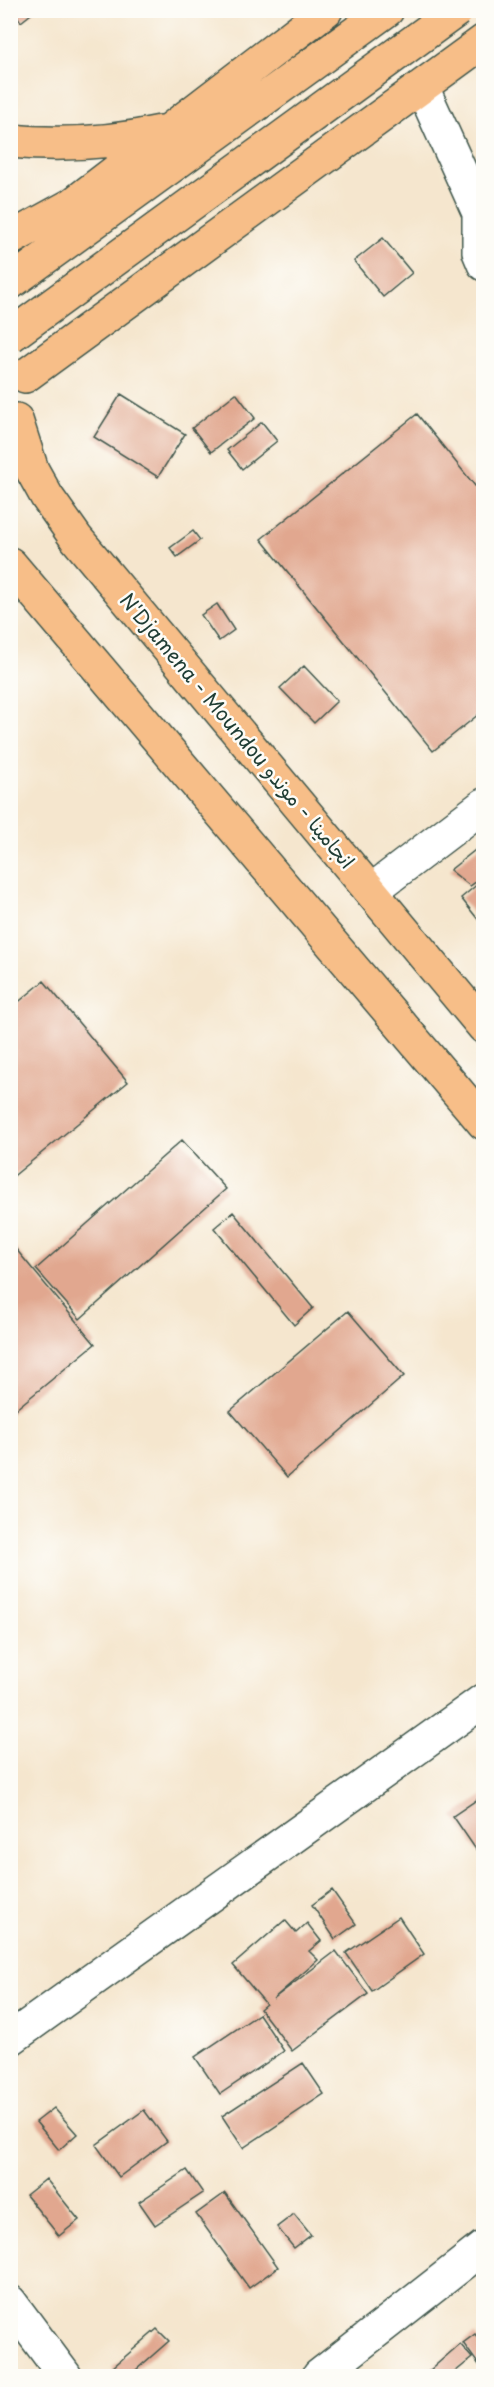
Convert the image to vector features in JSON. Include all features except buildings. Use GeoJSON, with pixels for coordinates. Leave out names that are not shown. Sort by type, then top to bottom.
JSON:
{"type":"FeatureCollection","features":[{"type":"Feature","properties":{"kind":"main road"},"geometry":{"type":"LineString","coordinates":[[10,239],[72,205],[326,10]]}},
{"type":"Feature","properties":{"kind":"main road"},"geometry":{"type":"LineString","coordinates":[[10,283],[387,10]]}},
{"type":"Feature","properties":{"kind":"main road"},"geometry":{"type":"LineString","coordinates":[[10,336],[457,10]]}},
{"type":"Feature","properties":{"kind":"main road"},"geometry":{"type":"LineString","coordinates":[[25,376],[483,41]]}},
{"type":"Feature","properties":{"kind":"main road"},"geometry":{"type":"LineString","coordinates":[[10,141],[81,144],[125,140],[168,130]]}},
{"type":"Feature","properties":{"kind":"main road"},"geometry":{"type":"LineString","coordinates":[[10,316],[21,342],[25,376],[13,425]]}},
{"type":"Feature","properties":{"kind":"main road","name":"N'Djamena - Moundou انجامينا - موندو"},"geometry":{"type":"LineString","coordinates":[[13,425],[32,470],[47,497],[76,538],[483,1027]]}},
{"type":"Feature","properties":{"kind":"main road"},"geometry":{"type":"LineString","coordinates":[[10,564],[483,1123]]}},
{"type":"Feature","properties":{"kind":"street"},"geometry":{"type":"LineString","coordinates":[[422,87],[481,211],[478,252],[483,264]]}},
{"type":"Feature","properties":{"kind":"street"},"geometry":{"type":"LineString","coordinates":[[370,891],[483,805]]}},
{"type":"Feature","properties":{"kind":"street"},"geometry":{"type":"LineString","coordinates":[[10,2039],[483,1700]]}},
{"type":"Feature","properties":{"kind":"street"},"geometry":{"type":"LineString","coordinates":[[319,2376],[483,2247]]}},
{"type":"Feature","properties":{"kind":"street"},"geometry":{"type":"LineString","coordinates":[[10,2302],[65,2376]]}}]}
